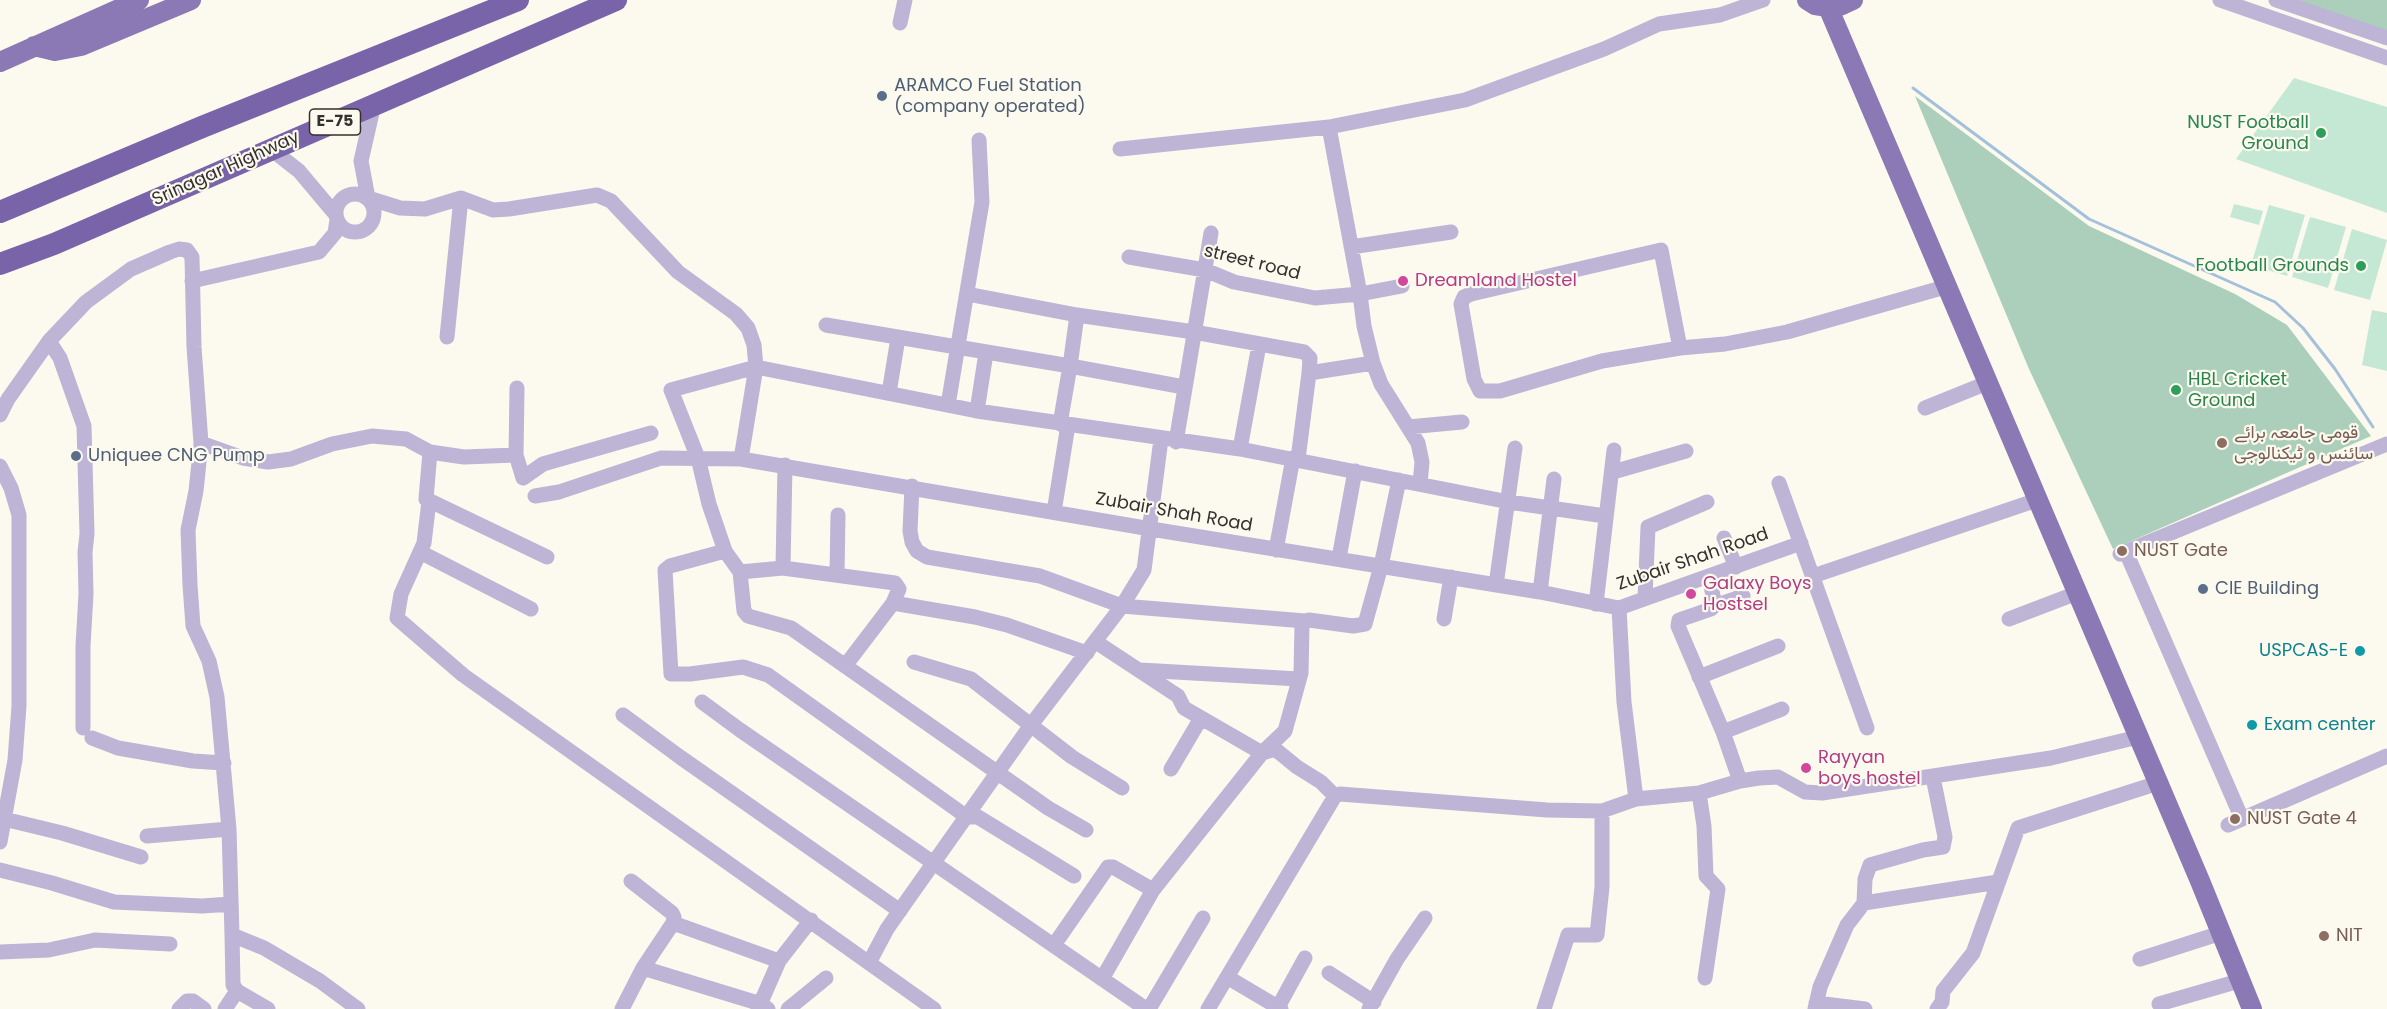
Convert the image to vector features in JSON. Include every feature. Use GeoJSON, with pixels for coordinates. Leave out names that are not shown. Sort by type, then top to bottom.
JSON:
{"type":"FeatureCollection","features":[{"type":"Feature","properties":{"kind":"highway","name":"E-75"},"geometry":{"type":"LineString","coordinates":[[0,212],[202,126],[519,0]]}},
{"type":"Feature","properties":{"kind":"highway","name":"Srinagar Highway"},"geometry":{"type":"LineString","coordinates":[[0,264],[54,244],[616,0]]}},
{"type":"Feature","properties":{"kind":"highway"},"geometry":{"type":"LineString","coordinates":[[0,279],[54,244]]}},
{"type":"Feature","properties":{"kind":"main road"},"geometry":{"type":"LineString","coordinates":[[0,62],[139,0]]}},
{"type":"Feature","properties":{"kind":"main road"},"geometry":{"type":"LineString","coordinates":[[34,46],[55,51],[81,46],[191,0]]}},
{"type":"Feature","properties":{"kind":"main road"},"geometry":{"type":"LineString","coordinates":[[1807,0],[1815,5],[1828,7],[1840,6],[1853,0]]}},
{"type":"Feature","properties":{"kind":"main road"},"geometry":{"type":"LineString","coordinates":[[1828,7],[1945,287],[2139,737],[2252,1009]]}},
{"type":"Feature","properties":{"kind":"street"},"geometry":{"type":"LineString","coordinates":[[900,23],[905,0]]}},
{"type":"Feature","properties":{"kind":"street"},"geometry":{"type":"LineString","coordinates":[[1120,149],[1329,127],[1465,100],[1604,49],[1659,24],[1720,15],[1763,0]]}},
{"type":"Feature","properties":{"kind":"street"},"geometry":{"type":"LineString","coordinates":[[2220,0],[2387,58]]}},
{"type":"Feature","properties":{"kind":"street"},"geometry":{"type":"LineString","coordinates":[[2276,0],[2387,38]]}},
{"type":"Feature","properties":{"kind":"street"},"geometry":{"type":"LineString","coordinates":[[271,149],[299,171],[342,228],[358,232],[367,229],[375,214],[368,198],[361,161],[374,104]]}},
{"type":"Feature","properties":{"kind":"street"},"geometry":{"type":"LineString","coordinates":[[1329,127],[1364,326],[1373,363],[1381,384],[1418,443],[1422,462],[1420,484]]}},
{"type":"Feature","properties":{"kind":"street"},"geometry":{"type":"LineString","coordinates":[[948,405],[982,202],[979,140]]}},
{"type":"Feature","properties":{"kind":"street"},"geometry":{"type":"LineString","coordinates":[[192,281],[320,252],[335,233],[336,206],[342,198],[350,194],[360,194],[400,208],[425,209],[461,198],[493,210],[597,195],[611,201],[678,272],[736,314],[748,328],[754,345],[756,367],[741,459]]}},
{"type":"Feature","properties":{"kind":"street"},"geometry":{"type":"LineString","coordinates":[[447,337],[461,198]]}},
{"type":"Feature","properties":{"kind":"street"},"geometry":{"type":"LineString","coordinates":[[1351,247],[1451,232]]}},
{"type":"Feature","properties":{"kind":"street"},"geometry":{"type":"LineString","coordinates":[[870,961],[900,911],[933,863],[1031,725],[1122,606],[1144,570],[1169,440],[1185,387],[1211,233]]}},
{"type":"Feature","properties":{"kind":"street"},"geometry":{"type":"LineString","coordinates":[[0,415],[13,390],[49,341],[102,289],[131,269],[179,249],[187,250],[192,257],[194,347],[201,443],[196,491],[188,530],[193,626],[209,661],[217,697],[230,829],[233,985],[237,991],[268,1009]]}},
{"type":"Feature","properties":{"kind":"street"},"geometry":{"type":"LineString","coordinates":[[1680,348],[1661,250],[1471,294],[1464,297],[1461,304],[1474,379],[1480,391],[1500,391],[1602,361],[1680,348],[1725,344],[1787,332],[1945,287]]}},
{"type":"Feature","properties":{"kind":"street","name":"street road"},"geometry":{"type":"LineString","coordinates":[[1129,257],[1205,270],[1234,282],[1315,298],[1360,294],[1402,286]]}},
{"type":"Feature","properties":{"kind":"street"},"geometry":{"type":"LineString","coordinates":[[967,294],[1077,315],[1194,332],[1304,352],[1310,358],[1309,373],[1295,458],[1276,550]]}},
{"type":"Feature","properties":{"kind":"street"},"geometry":{"type":"LineString","coordinates":[[1054,512],[1077,315]]}},
{"type":"Feature","properties":{"kind":"street"},"geometry":{"type":"LineString","coordinates":[[826,325],[1185,387]]}},
{"type":"Feature","properties":{"kind":"street"},"geometry":{"type":"LineString","coordinates":[[889,393],[898,338]]}},
{"type":"Feature","properties":{"kind":"street"},"geometry":{"type":"LineString","coordinates":[[49,341],[60,358],[84,426],[87,534],[83,646],[88,733],[118,748],[193,762],[224,763]]}},
{"type":"Feature","properties":{"kind":"street"},"geometry":{"type":"LineString","coordinates":[[1240,449],[1259,345]]}},
{"type":"Feature","properties":{"kind":"street"},"geometry":{"type":"LineString","coordinates":[[977,411],[986,353]]}},
{"type":"Feature","properties":{"kind":"street"},"geometry":{"type":"LineString","coordinates":[[1309,373],[1373,363]]}},
{"type":"Feature","properties":{"kind":"street"},"geometry":{"type":"LineString","coordinates":[[1086,830],[1048,808],[791,628],[748,616],[744,611],[740,572],[725,551],[709,504],[699,458],[671,390],[756,367],[977,411],[1295,458],[1509,502],[1605,516]]}},
{"type":"Feature","properties":{"kind":"street"},"geometry":{"type":"LineString","coordinates":[[1925,408],[1987,383]]}},
{"type":"Feature","properties":{"kind":"street"},"geometry":{"type":"LineString","coordinates":[[517,388],[516,455],[523,478],[543,464],[651,433]]}},
{"type":"Feature","properties":{"kind":"street"},"geometry":{"type":"LineString","coordinates":[[1408,426],[1462,422]]}},
{"type":"Feature","properties":{"kind":"street"},"geometry":{"type":"LineString","coordinates":[[201,443],[243,458],[268,462],[291,459],[332,444],[372,436],[406,439],[430,452],[464,457],[516,455]]}},
{"type":"Feature","properties":{"kind":"street"},"geometry":{"type":"LineString","coordinates":[[2387,444],[2123,553],[2235,822],[2387,756]]}},
{"type":"Feature","properties":{"kind":"street"},"geometry":{"type":"LineString","coordinates":[[1496,585],[1515,448]]}},
{"type":"Feature","properties":{"kind":"street"},"geometry":{"type":"LineString","coordinates":[[1596,604],[1614,450]]}},
{"type":"Feature","properties":{"kind":"street"},"geometry":{"type":"LineString","coordinates":[[1613,472],[1686,451]]}},
{"type":"Feature","properties":{"kind":"street"},"geometry":{"type":"LineString","coordinates":[[430,452],[426,496],[429,501],[547,557]]}},
{"type":"Feature","properties":{"kind":"street","name":"Zubair Shah Road"},"geometry":{"type":"LineString","coordinates":[[535,496],[559,492],[661,458],[741,459],[912,486],[1276,550],[1339,558],[1540,592],[1619,608],[1801,543]]}},
{"type":"Feature","properties":{"kind":"street"},"geometry":{"type":"LineString","coordinates":[[783,568],[785,465]]}},
{"type":"Feature","properties":{"kind":"street"},"geometry":{"type":"LineString","coordinates":[[0,466],[11,488],[19,515],[19,706],[15,760],[0,842]]}},
{"type":"Feature","properties":{"kind":"street"},"geometry":{"type":"LineString","coordinates":[[1339,558],[1355,471]]}},
{"type":"Feature","properties":{"kind":"street"},"geometry":{"type":"LineString","coordinates":[[1540,592],[1554,479]]}},
{"type":"Feature","properties":{"kind":"street"},"geometry":{"type":"LineString","coordinates":[[912,486],[910,531],[912,542],[916,551],[927,557],[1040,576],[1122,606],[1309,620],[1353,626],[1365,624],[1381,566],[1398,480]]}},
{"type":"Feature","properties":{"kind":"street"},"geometry":{"type":"LineString","coordinates":[[1779,483],[1867,728]]}},
{"type":"Feature","properties":{"kind":"street"},"geometry":{"type":"LineString","coordinates":[[1813,576],[2037,500]]}},
{"type":"Feature","properties":{"kind":"street"},"geometry":{"type":"LineString","coordinates":[[429,501],[424,543],[401,594],[397,618],[463,675],[870,961],[934,1009]]}},
{"type":"Feature","properties":{"kind":"street"},"geometry":{"type":"LineString","coordinates":[[1645,598],[1648,526],[1707,502]]}},
{"type":"Feature","properties":{"kind":"street"},"geometry":{"type":"LineString","coordinates":[[837,574],[838,515]]}},
{"type":"Feature","properties":{"kind":"street"},"geometry":{"type":"LineString","coordinates":[[1724,538],[1736,567]]}},
{"type":"Feature","properties":{"kind":"street"},"geometry":{"type":"LineString","coordinates":[[725,551],[670,566],[665,570],[671,674],[690,674],[743,667],[768,675],[967,817],[978,817],[1074,876]]}},
{"type":"Feature","properties":{"kind":"street"},"geometry":{"type":"LineString","coordinates":[[420,552],[531,609]]}},
{"type":"Feature","properties":{"kind":"street"},"geometry":{"type":"LineString","coordinates":[[740,572],[783,568],[895,583],[898,588],[894,603],[845,666]]}},
{"type":"Feature","properties":{"kind":"street"},"geometry":{"type":"LineString","coordinates":[[1444,619],[1451,577]]}},
{"type":"Feature","properties":{"kind":"street"},"geometry":{"type":"LineString","coordinates":[[1708,577],[1715,601],[1712,609],[1679,620],[1678,626],[1723,732],[1740,781]]}},
{"type":"Feature","properties":{"kind":"street"},"geometry":{"type":"LineString","coordinates":[[2009,619],[2077,593]]}},
{"type":"Feature","properties":{"kind":"street"},"geometry":{"type":"LineString","coordinates":[[1715,601],[1720,604],[1743,596]]}},
{"type":"Feature","properties":{"kind":"street"},"geometry":{"type":"LineString","coordinates":[[894,603],[975,616],[1091,647],[1140,670],[1178,696],[1184,708],[1262,753],[1275,749],[1297,767],[1321,782],[1335,796]]}},
{"type":"Feature","properties":{"kind":"street"},"geometry":{"type":"LineString","coordinates":[[1619,608],[1624,702],[1636,799]]}},
{"type":"Feature","properties":{"kind":"street"},"geometry":{"type":"LineString","coordinates":[[1102,979],[1153,890],[1262,753],[1285,731],[1299,679],[1302,626],[1305,621]]}},
{"type":"Feature","properties":{"kind":"street"},"geometry":{"type":"LineString","coordinates":[[1699,677],[1778,646]]}},
{"type":"Feature","properties":{"kind":"street"},"geometry":{"type":"LineString","coordinates":[[914,662],[971,679],[1072,757],[1122,788]]}},
{"type":"Feature","properties":{"kind":"street"},"geometry":{"type":"LineString","coordinates":[[1140,670],[1299,679]]}},
{"type":"Feature","properties":{"kind":"street"},"geometry":{"type":"LineString","coordinates":[[702,702],[1148,1009],[1203,918]]}},
{"type":"Feature","properties":{"kind":"street"},"geometry":{"type":"LineString","coordinates":[[1723,732],[1782,710]]}},
{"type":"Feature","properties":{"kind":"street"},"geometry":{"type":"LineString","coordinates":[[623,715],[900,911]]}},
{"type":"Feature","properties":{"kind":"street"},"geometry":{"type":"LineString","coordinates":[[1171,769],[1201,718]]}},
{"type":"Feature","properties":{"kind":"street"},"geometry":{"type":"LineString","coordinates":[[1208,1009],[1335,796],[1340,794],[1547,810],[1602,811],[1636,799],[1699,793],[1740,781],[1778,777],[1805,792],[1822,794],[2051,758],[2139,737]]}},
{"type":"Feature","properties":{"kind":"street"},"geometry":{"type":"LineString","coordinates":[[1865,1009],[1815,1006],[1820,987],[1847,925],[1864,903],[1865,879],[1870,865],[1914,852],[1943,847],[1945,837],[1933,777]]}},
{"type":"Feature","properties":{"kind":"street"},"geometry":{"type":"LineString","coordinates":[[1937,1009],[1942,1002],[1943,991],[1973,953],[2018,828],[2158,783]]}},
{"type":"Feature","properties":{"kind":"street"},"geometry":{"type":"LineString","coordinates":[[1699,793],[1704,826],[1706,876],[1718,889],[1705,978]]}},
{"type":"Feature","properties":{"kind":"street"},"geometry":{"type":"LineString","coordinates":[[1544,1009],[1568,935],[1597,935],[1602,887],[1602,811]]}},
{"type":"Feature","properties":{"kind":"street"},"geometry":{"type":"LineString","coordinates":[[4,819],[62,833],[141,857]]}},
{"type":"Feature","properties":{"kind":"street"},"geometry":{"type":"LineString","coordinates":[[147,836],[230,829]]}},
{"type":"Feature","properties":{"kind":"street"},"geometry":{"type":"LineString","coordinates":[[1054,945],[1108,867],[1113,867],[1153,890]]}},
{"type":"Feature","properties":{"kind":"street"},"geometry":{"type":"LineString","coordinates":[[0,870],[114,902],[202,906],[231,904]]}},
{"type":"Feature","properties":{"kind":"street"},"geometry":{"type":"LineString","coordinates":[[622,1009],[643,968],[673,923],[672,913],[631,880]]}},
{"type":"Feature","properties":{"kind":"street"},"geometry":{"type":"LineString","coordinates":[[1864,903],[1998,882]]}},
{"type":"Feature","properties":{"kind":"street"},"geometry":{"type":"LineString","coordinates":[[1329,973],[1372,1005],[1397,959],[1425,918]]}},
{"type":"Feature","properties":{"kind":"street"},"geometry":{"type":"LineString","coordinates":[[643,968],[762,1007],[779,962],[812,920]]}},
{"type":"Feature","properties":{"kind":"street"},"geometry":{"type":"LineString","coordinates":[[673,923],[779,962]]}},
{"type":"Feature","properties":{"kind":"street"},"geometry":{"type":"LineString","coordinates":[[2140,959],[2221,933]]}},
{"type":"Feature","properties":{"kind":"street"},"geometry":{"type":"LineString","coordinates":[[232,935],[264,948],[320,981],[358,1009]]}},
{"type":"Feature","properties":{"kind":"street"},"geometry":{"type":"LineString","coordinates":[[0,952],[48,950],[95,940],[170,944]]}},
{"type":"Feature","properties":{"kind":"street"},"geometry":{"type":"LineString","coordinates":[[1227,977],[1279,1008],[1305,958]]}},
{"type":"Feature","properties":{"kind":"street"},"geometry":{"type":"LineString","coordinates":[[788,1009],[826,978]]}},
{"type":"Feature","properties":{"kind":"street"},"geometry":{"type":"LineString","coordinates":[[2159,1004],[2239,981]]}},
{"type":"Feature","properties":{"kind":"street"},"geometry":{"type":"LineString","coordinates":[[225,1009],[237,991]]}},
{"type":"Feature","properties":{"kind":"street"},"geometry":{"type":"LineString","coordinates":[[179,1009],[187,1001],[193,1001],[204,1009]]}},
{"type":"Feature","properties":{"kind":"green space"},"geometry":{"type":"Polygon","coordinates":[[[2296,0],[2387,0],[2387,31],[2296,0]]]}},
{"type":"Feature","properties":{"kind":"green space","name":"NUST Football Ground"},"geometry":{"type":"Polygon","coordinates":[[[2294,78],[2387,107],[2387,213],[2236,159],[2294,78]]]}},
{"type":"Feature","properties":{"kind":"green space"},"geometry":{"type":"Polygon","coordinates":[[[1915,96],[2089,226],[2235,294],[2287,325],[2371,436],[2113,549],[2029,369],[1915,96]]]}},
{"type":"Feature","properties":{"kind":"green space"},"geometry":{"type":"Polygon","coordinates":[[[2234,204],[2263,211],[2259,225],[2230,217],[2234,204]]]}},
{"type":"Feature","properties":{"kind":"green space","name":"Football Grounds"},"geometry":{"type":"Polygon","coordinates":[[[2269,205],[2305,215],[2287,276],[2251,265],[2269,205]]]}},
{"type":"Feature","properties":{"kind":"green space","name":"Football Grounds"},"geometry":{"type":"Polygon","coordinates":[[[2310,217],[2346,227],[2328,288],[2292,277],[2310,217]]]}},
{"type":"Feature","properties":{"kind":"green space","name":"Football Grounds"},"geometry":{"type":"Polygon","coordinates":[[[2352,229],[2387,240],[2370,300],[2334,290],[2352,229]]]}},
{"type":"Feature","properties":{"kind":"green space"},"geometry":{"type":"Polygon","coordinates":[[[2372,310],[2387,313],[2387,371],[2362,365],[2372,310]]]}},
{"type":"Feature","properties":{"kind":"waterway"},"geometry":{"type":"LineString","coordinates":[[1913,88],[2089,219],[2275,302],[2303,328],[2335,369],[2373,427]]}},
{"type":"Feature","properties":{"kind":"place","name":"ARAMCO Fuel Station (company operated)"},"geometry":{"type":"Point","coordinates":[882,96]}},
{"type":"Feature","properties":{"kind":"place","name":"NUST Football Ground"},"geometry":{"type":"Point","coordinates":[2321,133]}},
{"type":"Feature","properties":{"kind":"place","name":"Football Grounds"},"geometry":{"type":"Point","coordinates":[2361,266]}},
{"type":"Feature","properties":{"kind":"place","name":"Dreamland Hostel"},"geometry":{"type":"Point","coordinates":[1403,281]}},
{"type":"Feature","properties":{"kind":"place","name":"HBL Cricket Ground"},"geometry":{"type":"Point","coordinates":[2176,390]}},
{"type":"Feature","properties":{"kind":"place","name":"قومی جامعہ برائے سائنس و ٹیکنالوجی"},"geometry":{"type":"Point","coordinates":[2222,443]}},
{"type":"Feature","properties":{"kind":"place","name":"Uniquee CNG Pump"},"geometry":{"type":"Point","coordinates":[76,456]}},
{"type":"Feature","properties":{"kind":"place","name":"NUST Gate"},"geometry":{"type":"Point","coordinates":[2122,551]}},
{"type":"Feature","properties":{"kind":"place","name":"CIE Building"},"geometry":{"type":"Point","coordinates":[2203,589]}},
{"type":"Feature","properties":{"kind":"place","name":"Galaxy Boys Hostsel"},"geometry":{"type":"Point","coordinates":[1691,594]}},
{"type":"Feature","properties":{"kind":"place","name":"USPCAS-E"},"geometry":{"type":"Point","coordinates":[2360,651]}},
{"type":"Feature","properties":{"kind":"place","name":"Exam center"},"geometry":{"type":"Point","coordinates":[2252,725]}},
{"type":"Feature","properties":{"kind":"place","name":"Rayyan boys hostel"},"geometry":{"type":"Point","coordinates":[1806,768]}},
{"type":"Feature","properties":{"kind":"place","name":"NUST Gate 4"},"geometry":{"type":"Point","coordinates":[2235,819]}},
{"type":"Feature","properties":{"kind":"place","name":"NIT"},"geometry":{"type":"Point","coordinates":[2324,936]}}]}
